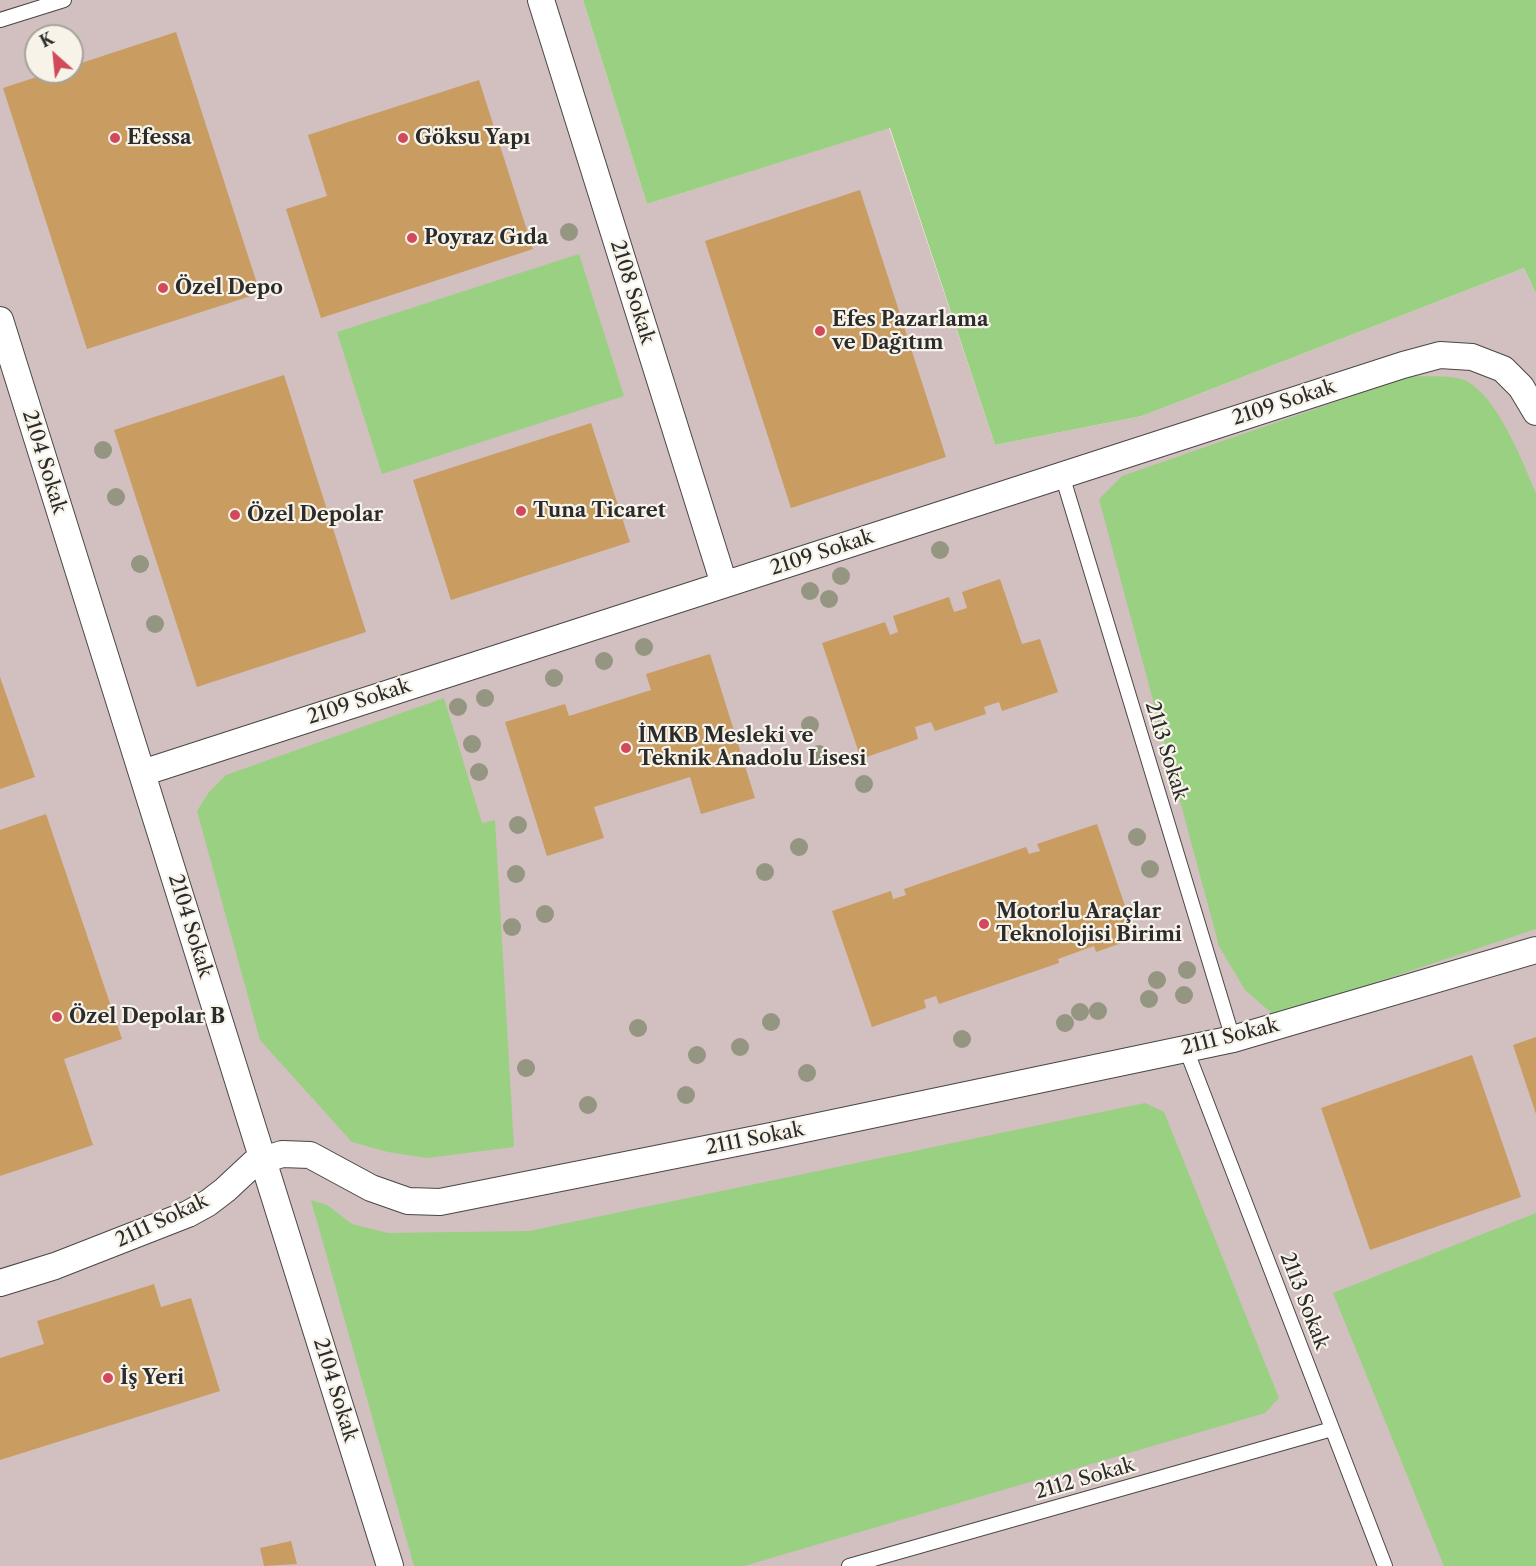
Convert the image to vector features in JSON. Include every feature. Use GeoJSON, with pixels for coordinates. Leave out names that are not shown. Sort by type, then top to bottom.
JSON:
{"type":"FeatureCollection","features":[{"type":"Feature","properties":{"kind":"street","name":"2108 Sokak"},"geometry":{"type":"LineString","coordinates":[[541,0],[724,584]]}},
{"type":"Feature","properties":{"kind":"street","name":"2104 Sokak"},"geometry":{"type":"LineString","coordinates":[[0,320],[390,1566]]}},
{"type":"Feature","properties":{"kind":"street","name":"2109 Sokak"},"geometry":{"type":"LineString","coordinates":[[142,773],[1380,372],[1440,355],[1472,357],[1503,369],[1521,387],[1536,412]]}},
{"type":"Feature","properties":{"kind":"street","name":"2111 Sokak"},"geometry":{"type":"LineString","coordinates":[[0,1282],[55,1266],[188,1214],[225,1190],[247,1167],[282,1154],[309,1155],[370,1188],[395,1197],[421,1203],[440,1202],[771,1136],[1233,1039],[1536,950]]}},
{"type":"Feature","properties":{"kind":"lane"},"geometry":{"type":"LineString","coordinates":[[0,20],[64,0]]}},
{"type":"Feature","properties":{"kind":"lane","name":"2113 Sokak"},"geometry":{"type":"LineString","coordinates":[[1062,475],[1233,1039]]}},
{"type":"Feature","properties":{"kind":"lane","name":"2113 Sokak"},"geometry":{"type":"LineString","coordinates":[[1186,1049],[1385,1566]]}},
{"type":"Feature","properties":{"kind":"lane","name":"2112 Sokak"},"geometry":{"type":"LineString","coordinates":[[849,1566],[1332,1430]]}},
{"type":"Feature","properties":{"kind":"shaded area"},"geometry":{"type":"Polygon","coordinates":[[[0,0],[583,0],[647,204],[889,128],[995,445],[1142,416],[1524,268],[1536,294],[1536,1566],[0,1566],[0,0]]]}},
{"type":"Feature","properties":{"kind":"green space"},"geometry":{"type":"Polygon","coordinates":[[[583,0],[1536,0],[1536,294],[1524,268],[1142,416],[995,445],[890,128],[647,204],[583,0]]]}},
{"type":"Feature","properties":{"kind":"green space"},"geometry":{"type":"Polygon","coordinates":[[[579,254],[624,396],[382,474],[337,332],[579,254]]]}},
{"type":"Feature","properties":{"kind":"green space"},"geometry":{"type":"Polygon","coordinates":[[[1410,376],[1461,379],[1485,397],[1516,446],[1536,493],[1536,929],[1275,1016],[1245,990],[1219,946],[1099,499],[1122,476],[1410,376]]]}},
{"type":"Feature","properties":{"kind":"green space"},"geometry":{"type":"Polygon","coordinates":[[[444,698],[482,823],[495,820],[514,1147],[427,1158],[388,1152],[352,1142],[260,1040],[197,811],[209,792],[226,775],[444,698]]]}},
{"type":"Feature","properties":{"kind":"green space"},"geometry":{"type":"Polygon","coordinates":[[[1145,1103],[1164,1112],[1279,1398],[1265,1413],[744,1566],[414,1566],[311,1200],[327,1205],[352,1224],[388,1233],[529,1231],[1145,1103]]]}},
{"type":"Feature","properties":{"kind":"green space"},"geometry":{"type":"Polygon","coordinates":[[[1536,1213],[1536,1566],[1444,1566],[1333,1293],[1536,1213]]]}},
{"type":"Feature","properties":{"kind":"building","name":"Efessa"},"geometry":{"type":"Polygon","coordinates":[[[176,32],[260,293],[87,349],[3,88],[24,81],[24,84],[84,84],[84,62],[176,32]]]}},
{"type":"Feature","properties":{"kind":"building","name":"Poyraz Gıda"},"geometry":{"type":"Polygon","coordinates":[[[479,80],[533,249],[321,318],[286,209],[327,196],[308,135],[479,80]]]}},
{"type":"Feature","properties":{"kind":"building","name":"Efes Pazarlama ve Dağıtım"},"geometry":{"type":"Polygon","coordinates":[[[860,190],[946,457],[791,508],[705,241],[860,190]]]}},
{"type":"Feature","properties":{"kind":"building","name":"Özel Depolar"},"geometry":{"type":"Polygon","coordinates":[[[284,375],[366,632],[197,687],[114,430],[284,375]]]}},
{"type":"Feature","properties":{"kind":"building","name":"Tuna Ticaret"},"geometry":{"type":"Polygon","coordinates":[[[591,423],[630,542],[451,600],[413,480],[591,423]]]}},
{"type":"Feature","properties":{"kind":"building"},"geometry":{"type":"Polygon","coordinates":[[[1000,579],[1022,644],[1040,639],[1058,692],[1002,711],[999,702],[984,707],[986,714],[935,731],[931,722],[915,727],[918,739],[861,759],[822,643],[885,622],[890,635],[898,632],[893,616],[949,597],[954,612],[967,608],[962,592],[1000,579]]]}},
{"type":"Feature","properties":{"kind":"building","name":"İMKB Mesleki ve Teknik Anadolu Lisesi"},"geometry":{"type":"Polygon","coordinates":[[[710,654],[755,798],[701,814],[690,777],[594,807],[604,838],[547,856],[505,722],[565,704],[569,716],[651,690],[646,674],[710,654]]]}},
{"type":"Feature","properties":{"kind":"building"},"geometry":{"type":"Polygon","coordinates":[[[0,677],[35,777],[0,789],[0,677]]]}},
{"type":"Feature","properties":{"kind":"building","name":"Özel Depolar B"},"geometry":{"type":"Polygon","coordinates":[[[46,814],[122,1039],[64,1059],[93,1145],[0,1176],[0,830],[46,814]]]}},
{"type":"Feature","properties":{"kind":"building","name":"Motorlu Araçlar Teknolojisi Birimi"},"geometry":{"type":"Polygon","coordinates":[[[1097,824],[1136,938],[1096,952],[1094,946],[1058,959],[1059,963],[939,1004],[936,996],[924,1000],[926,1008],[872,1027],[832,911],[891,891],[893,899],[906,895],[904,889],[1026,847],[1029,854],[1040,851],[1037,844],[1097,824]]]}},
{"type":"Feature","properties":{"kind":"building"},"geometry":{"type":"Polygon","coordinates":[[[1536,1037],[1536,1114],[1513,1045],[1536,1037]]]}},
{"type":"Feature","properties":{"kind":"building"},"geometry":{"type":"Polygon","coordinates":[[[1472,1055],[1521,1197],[1370,1250],[1321,1108],[1472,1055]]]}},
{"type":"Feature","properties":{"kind":"building","name":"İş Yeri"},"geometry":{"type":"Polygon","coordinates":[[[154,1284],[161,1307],[191,1298],[220,1391],[0,1460],[0,1358],[44,1344],[37,1321],[154,1284]]]}},
{"type":"Feature","properties":{"kind":"building"},"geometry":{"type":"Polygon","coordinates":[[[291,1541],[297,1564],[264,1566],[260,1548],[291,1541]]]}},
{"type":"Feature","properties":{"kind":"place","name":"Efessa"},"geometry":{"type":"Point","coordinates":[115,138]}},
{"type":"Feature","properties":{"kind":"place","name":"Göksu Yapı"},"geometry":{"type":"Point","coordinates":[403,138]}},
{"type":"Feature","properties":{"kind":"place","name":"Poyraz Gıda"},"geometry":{"type":"Point","coordinates":[412,238]}},
{"type":"Feature","properties":{"kind":"place","name":"Özel Depo"},"geometry":{"type":"Point","coordinates":[163,288]}},
{"type":"Feature","properties":{"kind":"place","name":"Efes Pazarlama ve Dağıtım"},"geometry":{"type":"Point","coordinates":[820,331]}},
{"type":"Feature","properties":{"kind":"place","name":"Tuna Ticaret"},"geometry":{"type":"Point","coordinates":[521,511]}},
{"type":"Feature","properties":{"kind":"place","name":"Özel Depolar"},"geometry":{"type":"Point","coordinates":[235,515]}},
{"type":"Feature","properties":{"kind":"place","name":"İMKB Mesleki ve Teknik Anadolu Lisesi"},"geometry":{"type":"Point","coordinates":[626,748]}},
{"type":"Feature","properties":{"kind":"place","name":"Motorlu Araçlar Teknolojisi Birimi"},"geometry":{"type":"Point","coordinates":[984,924]}},
{"type":"Feature","properties":{"kind":"place","name":"Özel Depolar B"},"geometry":{"type":"Point","coordinates":[57,1017]}},
{"type":"Feature","properties":{"kind":"place","name":"İş Yeri"},"geometry":{"type":"Point","coordinates":[108,1378]}}]}
